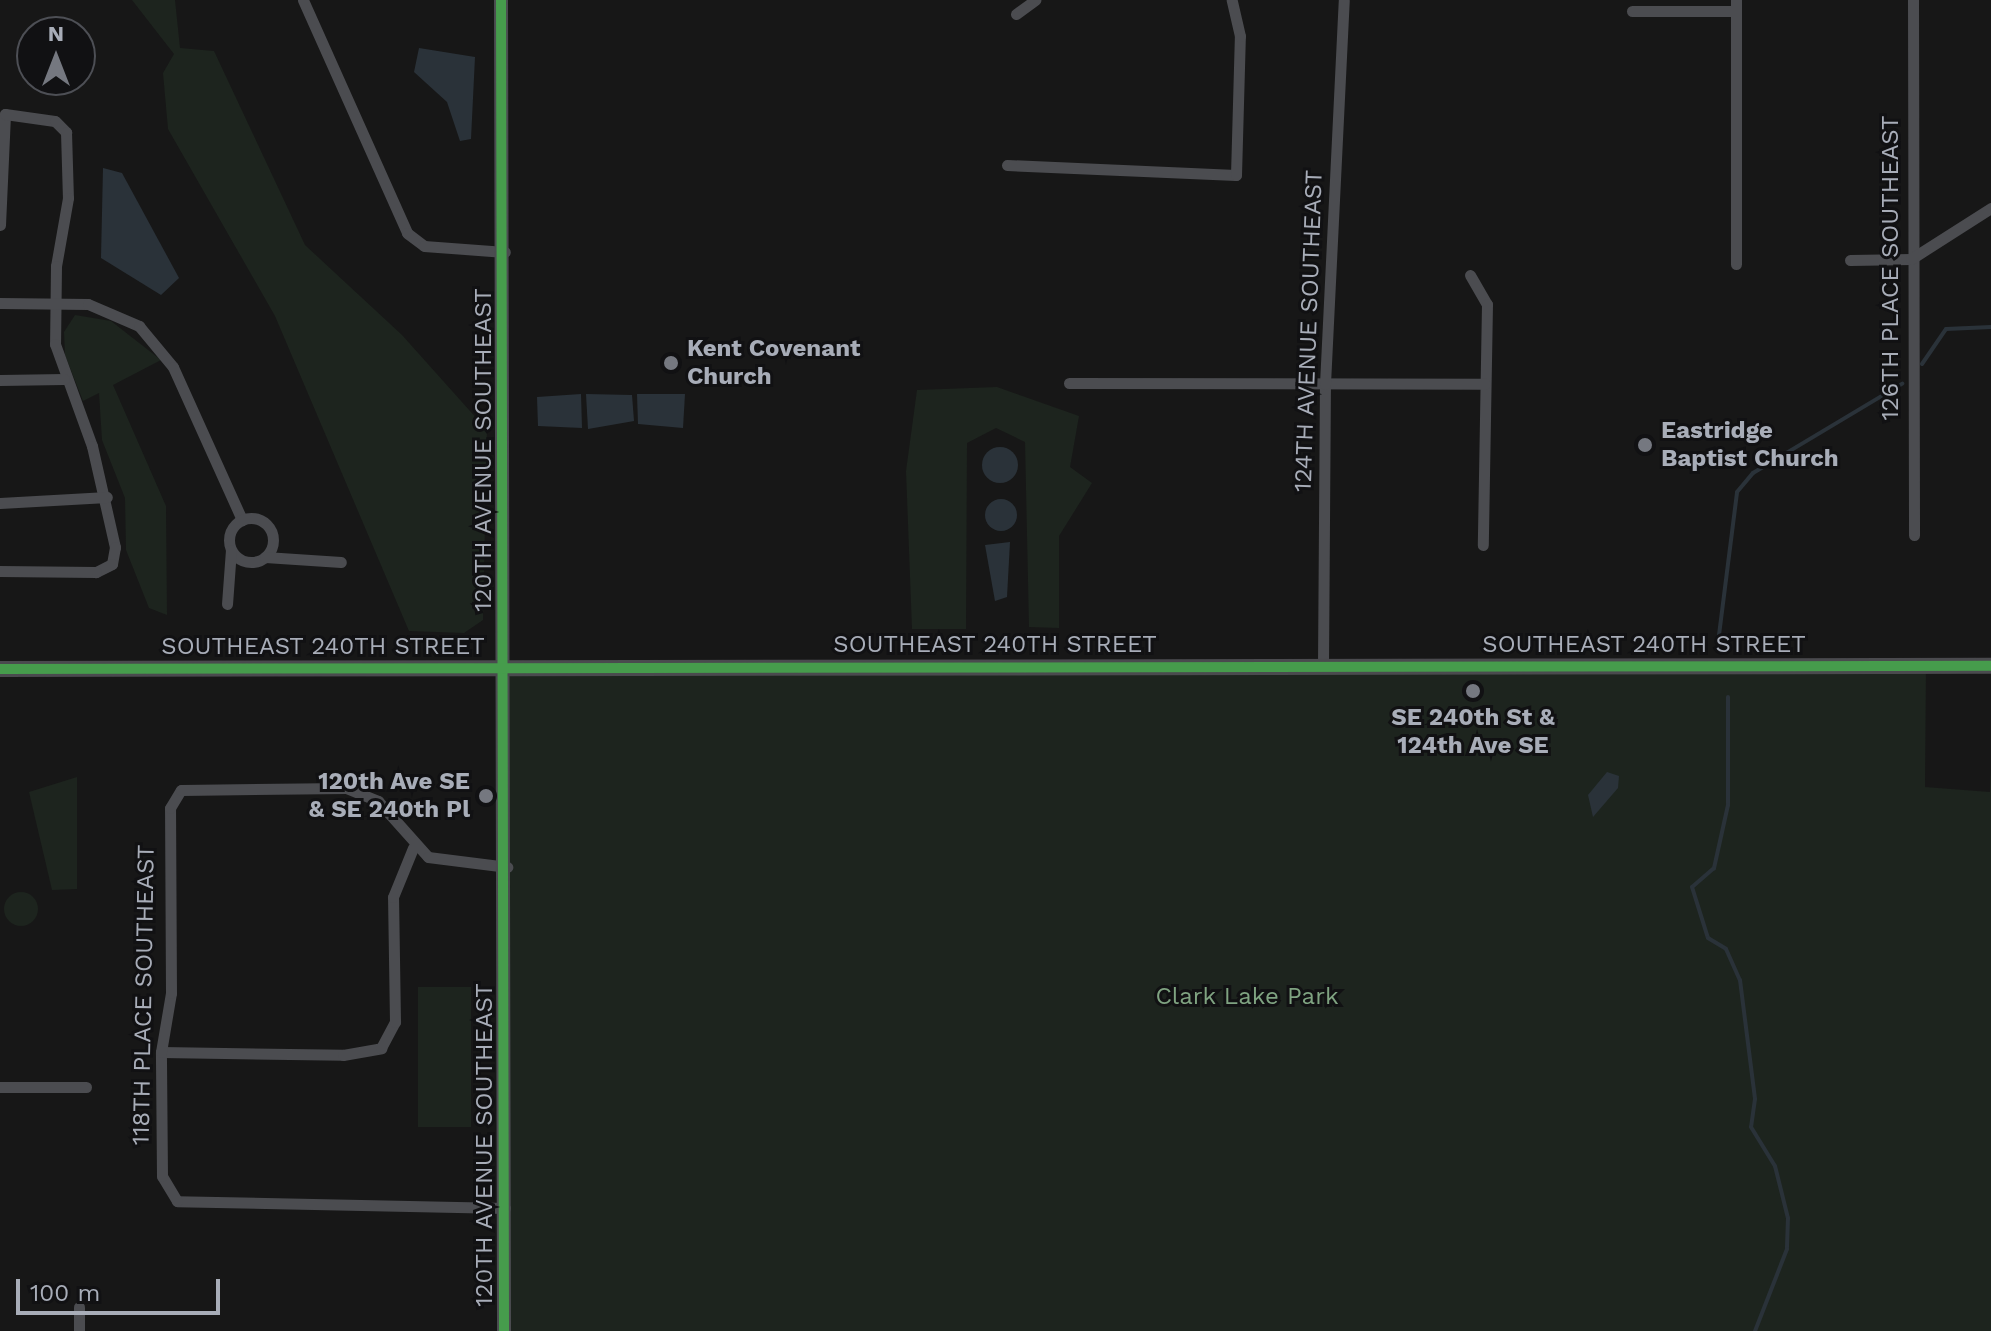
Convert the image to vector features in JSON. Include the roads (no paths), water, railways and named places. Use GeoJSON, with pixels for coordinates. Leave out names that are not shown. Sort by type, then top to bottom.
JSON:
{"type":"FeatureCollection","features":[{"type":"Feature","properties":{"kind":"main road","name":"SOUTHEAST 240TH STREET"},"geometry":{"type":"LineString","coordinates":[[0,669],[1991,666]]}},
{"type":"Feature","properties":{"kind":"street"},"geometry":{"type":"LineString","coordinates":[[303,0],[407,233],[424,246],[505,252]]}},
{"type":"Feature","properties":{"kind":"street","name":"120TH AVENUE SOUTHEAST"},"geometry":{"type":"LineString","coordinates":[[501,0],[507,867],[504,1331]]}},
{"type":"Feature","properties":{"kind":"street"},"geometry":{"type":"LineString","coordinates":[[1016,14],[1035,0]]}},
{"type":"Feature","properties":{"kind":"street"},"geometry":{"type":"LineString","coordinates":[[1007,165],[1236,175],[1240,36],[1232,0]]}},
{"type":"Feature","properties":{"kind":"street","name":"124TH AVENUE SOUTHEAST"},"geometry":{"type":"LineString","coordinates":[[1323,665],[1325,384],[1344,0]]}},
{"type":"Feature","properties":{"kind":"street","name":"126TH PLACE SOUTHEAST"},"geometry":{"type":"LineString","coordinates":[[1913,0],[1911,259],[1914,535]]}},
{"type":"Feature","properties":{"kind":"street"},"geometry":{"type":"LineString","coordinates":[[1632,11],[1736,6],[1736,264]]}},
{"type":"Feature","properties":{"kind":"street"},"geometry":{"type":"LineString","coordinates":[[0,225],[5,114],[46,117],[66,132],[68,198],[53,303],[64,379],[107,497],[112,564],[96,572],[0,571]]}},
{"type":"Feature","properties":{"kind":"street"},"geometry":{"type":"LineString","coordinates":[[1850,260],[1911,259],[1991,208]]}},
{"type":"Feature","properties":{"kind":"street"},"geometry":{"type":"LineString","coordinates":[[1470,275],[1487,304],[1483,545]]}},
{"type":"Feature","properties":{"kind":"street"},"geometry":{"type":"LineString","coordinates":[[0,303],[53,303],[109,310],[151,337],[173,367],[242,520]]}},
{"type":"Feature","properties":{"kind":"street"},"geometry":{"type":"LineString","coordinates":[[0,380],[64,379]]}},
{"type":"Feature","properties":{"kind":"street"},"geometry":{"type":"LineString","coordinates":[[1069,383],[1485,384]]}},
{"type":"Feature","properties":{"kind":"street"},"geometry":{"type":"LineString","coordinates":[[0,503],[107,497]]}},
{"type":"Feature","properties":{"kind":"street"},"geometry":{"type":"LineString","coordinates":[[227,604],[231,550],[229,536],[242,520]]}},
{"type":"Feature","properties":{"kind":"street"},"geometry":{"type":"LineString","coordinates":[[242,520],[268,526],[273,539],[265,557]]}},
{"type":"Feature","properties":{"kind":"street"},"geometry":{"type":"LineString","coordinates":[[231,550],[246,561],[265,557],[341,562]]}},
{"type":"Feature","properties":{"kind":"street","name":"118TH PLACE SOUTHEAST"},"geometry":{"type":"LineString","coordinates":[[413,848],[378,801],[346,788],[191,786],[177,794],[170,808],[171,993],[161,1052],[162,1176],[172,1197],[229,1206],[505,1208]]}},
{"type":"Feature","properties":{"kind":"street"},"geometry":{"type":"LineString","coordinates":[[161,1052],[343,1055],[386,1044],[395,1022],[393,897],[413,848],[459,865],[507,867]]}},
{"type":"Feature","properties":{"kind":"street"},"geometry":{"type":"LineString","coordinates":[[0,1087],[86,1087]]}},
{"type":"Feature","properties":{"kind":"street"},"geometry":{"type":"LineString","coordinates":[[79,1307],[79,1331]]}},
{"type":"Feature","properties":{"kind":"waterway"},"geometry":{"type":"LineString","coordinates":[[1922,364],[1946,329],[1991,327]]}},
{"type":"Feature","properties":{"kind":"waterway"},"geometry":{"type":"LineString","coordinates":[[1718,643],[1737,492],[1753,473],[1902,384]]}},
{"type":"Feature","properties":{"kind":"waterway"},"geometry":{"type":"LineString","coordinates":[[1728,697],[1728,805],[1714,868],[1692,887],[1708,938],[1726,949],[1740,980],[1755,1099],[1751,1127],[1775,1166],[1788,1218],[1787,1249],[1755,1331]]}},
{"type":"Feature","properties":{"kind":"place","name":"Kent Covenant Church"},"geometry":{"type":"Point","coordinates":[671,363]}},
{"type":"Feature","properties":{"kind":"place","name":"Eastridge Baptist Church"},"geometry":{"type":"Point","coordinates":[1645,445]}},
{"type":"Feature","properties":{"kind":"place","name":"SE 240th St & 124th Ave SE"},"geometry":{"type":"Point","coordinates":[1473,691]}},
{"type":"Feature","properties":{"kind":"place","name":"120th Ave SE & SE 240th Pl"},"geometry":{"type":"Point","coordinates":[486,796]}},
{"type":"Feature","properties":{"kind":"park label","name":"Clark Lake Park"},"geometry":{"type":"Point","coordinates":[1247,997]}}]}
